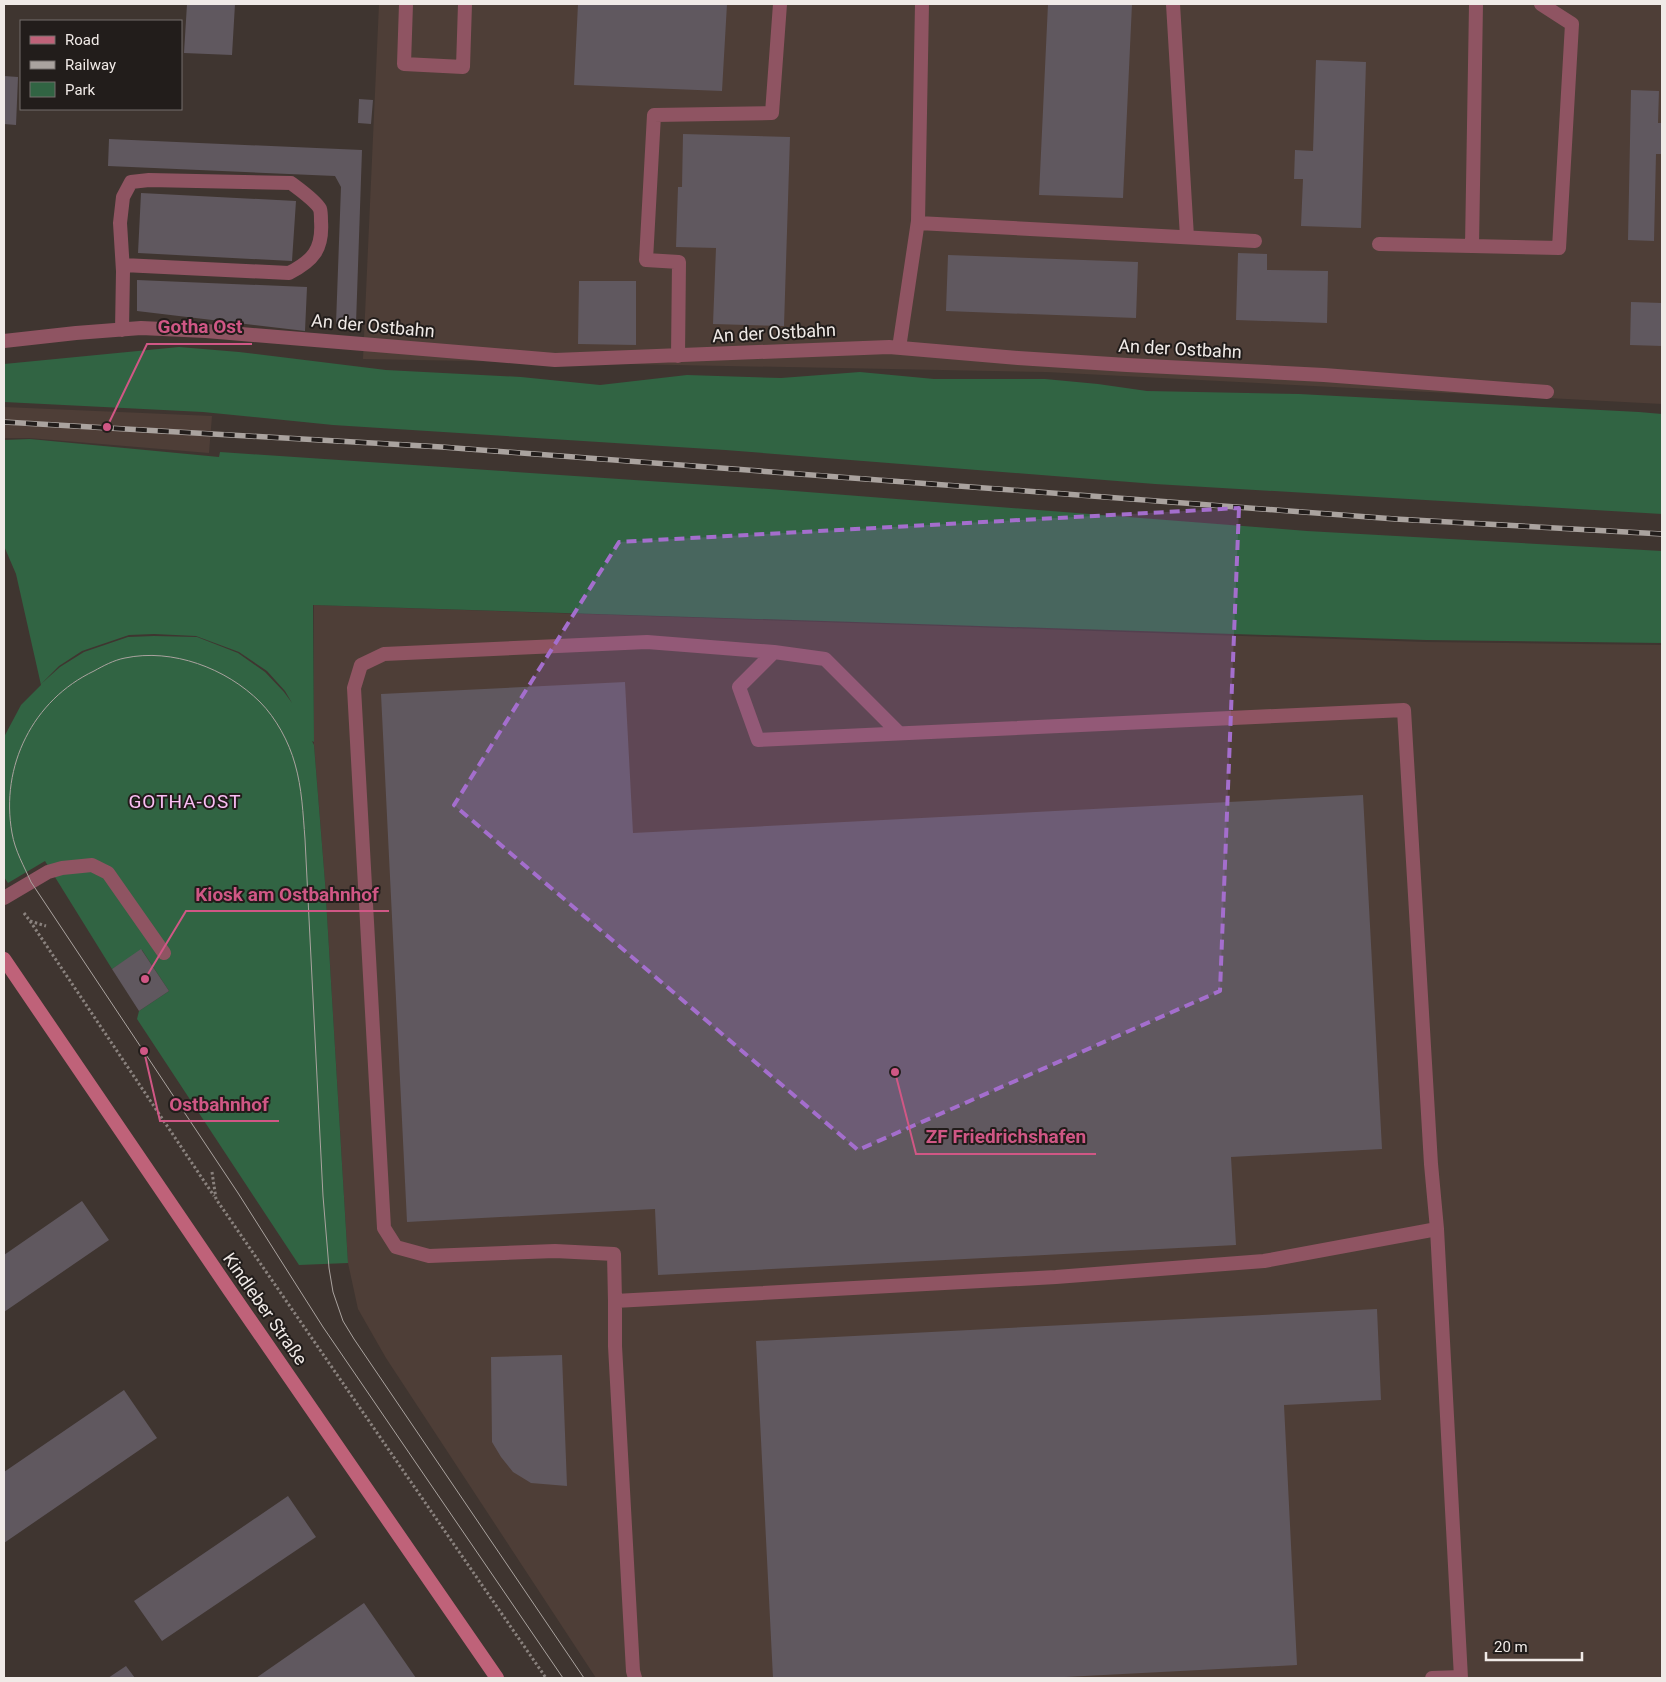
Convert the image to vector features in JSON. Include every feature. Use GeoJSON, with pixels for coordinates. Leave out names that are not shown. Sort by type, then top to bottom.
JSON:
{"type":"FeatureCollection","features":[{"type":"Feature","properties":{"kind":"main road","name":"Kindleber Straße"},"geometry":{"type":"LineString","coordinates":[[4,959],[228,1288],[498,1678]]}},
{"type":"Feature","properties":{"kind":"lane"},"geometry":{"type":"LineString","coordinates":[[406,4],[404,64],[463,67],[465,4]]}},
{"type":"Feature","properties":{"kind":"lane"},"geometry":{"type":"LineString","coordinates":[[678,356],[679,262],[646,260],[654,115],[772,114],[780,4]]}},
{"type":"Feature","properties":{"kind":"lane"},"geometry":{"type":"LineString","coordinates":[[899,348],[918,223],[922,4]]}},
{"type":"Feature","properties":{"kind":"lane"},"geometry":{"type":"LineString","coordinates":[[1173,4],[1187,237]]}},
{"type":"Feature","properties":{"kind":"lane"},"geometry":{"type":"LineString","coordinates":[[1472,246],[1476,4]]}},
{"type":"Feature","properties":{"kind":"lane"},"geometry":{"type":"LineString","coordinates":[[1378,244],[1559,248],[1572,24],[1541,4]]}},
{"type":"Feature","properties":{"kind":"lane"},"geometry":{"type":"LineString","coordinates":[[122,330],[123,265],[120,223],[123,197],[131,182],[149,180],[291,183],[304,193],[320,210],[322,229],[318,250],[305,265],[289,273],[123,265]]}},
{"type":"Feature","properties":{"kind":"lane"},"geometry":{"type":"LineString","coordinates":[[918,223],[1255,241]]}},
{"type":"Feature","properties":{"kind":"lane","name":"An der Ostbahn"},"geometry":{"type":"LineString","coordinates":[[4,341],[76,332],[141,328],[206,330],[555,360],[899,348],[1127,365],[1324,375],[1547,392]]}},
{"type":"Feature","properties":{"kind":"lane"},"geometry":{"type":"LineString","coordinates":[[635,1678],[633,1671],[616,1366],[614,1254],[555,1251],[429,1256],[396,1247],[384,1228],[354,688],[361,665],[384,654],[647,642],[774,652],[825,660],[899,734]]}},
{"type":"Feature","properties":{"kind":"lane"},"geometry":{"type":"LineString","coordinates":[[774,652],[738,687],[758,740],[1404,710],[1430,1164],[1437,1230],[1461,1678],[1432,1678]]}},
{"type":"Feature","properties":{"kind":"lane"},"geometry":{"type":"LineString","coordinates":[[4,898],[48,872],[62,868],[92,866],[108,873],[164,952]]}},
{"type":"Feature","properties":{"kind":"lane"},"geometry":{"type":"LineString","coordinates":[[615,1301],[1046,1278],[1264,1261],[1437,1230]]}},
{"type":"Feature","properties":{"kind":"path"},"geometry":{"type":"LineString","coordinates":[[30,921],[216,1199],[546,1678]]}},
{"type":"Feature","properties":{"kind":"path"},"geometry":{"type":"LineString","coordinates":[[212,1172],[216,1199]]}},
{"type":"Feature","properties":{"kind":"highlighted area"},"geometry":{"type":"Polygon","coordinates":[[[1239,508],[1220,991],[858,1150],[454,805],[619,542],[1239,508]]]}},
{"type":"Feature","properties":{"kind":"shaded area"},"geometry":{"type":"Polygon","coordinates":[[[379,4],[1662,4],[1662,404],[1046,372],[363,359],[379,4]]]}},
{"type":"Feature","properties":{"kind":"shaded area"},"geometry":{"type":"Polygon","coordinates":[[[4,407],[212,416],[209,453],[29,438],[4,438],[4,407]]]}},
{"type":"Feature","properties":{"kind":"shaded area"},"geometry":{"type":"Polygon","coordinates":[[[314,605],[1426,642],[1662,645],[1662,1678],[596,1678],[386,1358],[358,1309],[348,1263],[325,882],[314,745],[314,605]]]}},
{"type":"Feature","properties":{"kind":"green space"},"geometry":{"type":"Polygon","coordinates":[[[179,347],[239,352],[386,370],[521,377],[600,385],[687,375],[781,378],[860,372],[934,379],[1045,379],[1147,391],[1299,394],[1662,414],[1662,514],[1155,484],[725,450],[333,425],[203,412],[4,402],[4,364],[179,347]]]}},
{"type":"Feature","properties":{"kind":"green space"},"geometry":{"type":"Polygon","coordinates":[[[30,439],[219,457],[220,452],[769,489],[1307,531],[1662,551],[1662,643],[1426,640],[313,605],[314,742],[312,741],[314,745],[325,882],[348,1263],[299,1265],[137,1019],[139,1011],[169,991],[142,950],[112,969],[45,861],[8,883],[4,877],[4,737],[21,705],[41,685],[16,574],[4,546],[4,440],[30,439]],[[129,635],[82,651],[59,666],[41,684],[60,667],[84,652],[128,637],[197,637],[238,653],[265,672],[292,703],[285,691],[267,671],[239,652],[196,636],[129,635]]]}},
{"type":"Feature","properties":{"kind":"building"},"geometry":{"type":"Polygon","coordinates":[[[187,4],[235,4],[232,55],[184,53],[187,4]]]}},
{"type":"Feature","properties":{"kind":"building"},"geometry":{"type":"Polygon","coordinates":[[[578,4],[727,4],[722,91],[574,85],[578,4]]]}},
{"type":"Feature","properties":{"kind":"building"},"geometry":{"type":"Polygon","coordinates":[[[1048,4],[1132,4],[1123,198],[1039,195],[1048,4]]]}},
{"type":"Feature","properties":{"kind":"building"},"geometry":{"type":"Polygon","coordinates":[[[1316,60],[1366,62],[1361,228],[1301,226],[1303,179],[1294,179],[1295,150],[1313,151],[1316,60]]]}},
{"type":"Feature","properties":{"kind":"building"},"geometry":{"type":"Polygon","coordinates":[[[4,76],[18,77],[16,125],[4,124],[4,76]]]}},
{"type":"Feature","properties":{"kind":"building"},"geometry":{"type":"Polygon","coordinates":[[[1631,90],[1659,91],[1658,123],[1662,123],[1662,154],[1656,154],[1654,241],[1628,240],[1631,90]]]}},
{"type":"Feature","properties":{"kind":"building"},"geometry":{"type":"Polygon","coordinates":[[[359,99],[373,100],[371,124],[358,123],[359,99]]]}},
{"type":"Feature","properties":{"kind":"building"},"geometry":{"type":"Polygon","coordinates":[[[683,134],[790,137],[784,326],[713,324],[716,248],[676,247],[678,187],[682,187],[683,134]]]}},
{"type":"Feature","properties":{"kind":"building"},"geometry":{"type":"Polygon","coordinates":[[[109,139],[362,150],[356,324],[336,324],[341,187],[335,176],[108,166],[109,139]]]}},
{"type":"Feature","properties":{"kind":"building"},"geometry":{"type":"Polygon","coordinates":[[[141,193],[296,201],[292,261],[138,253],[141,193]]]}},
{"type":"Feature","properties":{"kind":"building"},"geometry":{"type":"Polygon","coordinates":[[[1238,253],[1267,254],[1267,270],[1328,271],[1327,323],[1236,320],[1238,253]]]}},
{"type":"Feature","properties":{"kind":"building"},"geometry":{"type":"Polygon","coordinates":[[[948,255],[1138,262],[1136,318],[946,311],[948,255]]]}},
{"type":"Feature","properties":{"kind":"building"},"geometry":{"type":"Polygon","coordinates":[[[137,280],[307,287],[305,331],[137,311],[137,280]]]}},
{"type":"Feature","properties":{"kind":"building"},"geometry":{"type":"Polygon","coordinates":[[[579,281],[636,281],[636,345],[578,344],[579,281]]]}},
{"type":"Feature","properties":{"kind":"building"},"geometry":{"type":"Polygon","coordinates":[[[1631,302],[1662,303],[1662,346],[1630,345],[1631,302]]]}},
{"type":"Feature","properties":{"kind":"building"},"geometry":{"type":"Polygon","coordinates":[[[625,682],[633,833],[1363,795],[1382,1149],[1231,1157],[1236,1245],[658,1275],[655,1209],[407,1222],[381,694],[625,682]]]}},
{"type":"Feature","properties":{"kind":"building"},"geometry":{"type":"Polygon","coordinates":[[[141,949],[169,991],[139,1011],[112,969],[141,949]]]}},
{"type":"Feature","properties":{"kind":"building"},"geometry":{"type":"Polygon","coordinates":[[[82,1201],[109,1240],[4,1312],[4,1255],[82,1201]]]}},
{"type":"Feature","properties":{"kind":"building"},"geometry":{"type":"Polygon","coordinates":[[[1377,1309],[1381,1400],[1284,1405],[1297,1665],[1046,1678],[773,1678],[756,1341],[1377,1309]]]}},
{"type":"Feature","properties":{"kind":"building"},"geometry":{"type":"Polygon","coordinates":[[[562,1355],[567,1486],[531,1483],[513,1472],[492,1442],[491,1357],[562,1355]]]}},
{"type":"Feature","properties":{"kind":"building"},"geometry":{"type":"Polygon","coordinates":[[[124,1390],[157,1438],[4,1543],[4,1472],[124,1390]]]}},
{"type":"Feature","properties":{"kind":"building"},"geometry":{"type":"Polygon","coordinates":[[[288,1496],[316,1537],[162,1641],[134,1601],[288,1496]]]}},
{"type":"Feature","properties":{"kind":"building"},"geometry":{"type":"Polygon","coordinates":[[[364,1603],[416,1678],[256,1678],[364,1603]]]}},
{"type":"Feature","properties":{"kind":"building"},"geometry":{"type":"Polygon","coordinates":[[[126,1666],[135,1678],[108,1678],[126,1666]]]}},
{"type":"Feature","properties":{"kind":"tram line"},"geometry":{"type":"LineString","coordinates":[[563,1678],[323,1327],[238,1193],[31,882],[20,858],[12,833],[11,784],[17,760],[26,738],[38,717],[54,699],[72,684],[109,663],[125,658],[161,656],[179,659],[215,670],[231,679],[260,702],[277,723],[286,739],[297,773],[303,811],[323,1196],[333,1292],[343,1321],[354,1339],[584,1678]]}},
{"type":"Feature","properties":{"kind":"railway"},"geometry":{"type":"LineString","coordinates":[[4,422],[442,447],[1395,519],[1662,534]]}},
{"type":"Feature","properties":{"kind":"place","name":"Gotha Ost"},"geometry":{"type":"Point","coordinates":[107,427]}},
{"type":"Feature","properties":{"kind":"place","name":"Kiosk am Ostbahnhof"},"geometry":{"type":"Point","coordinates":[145,979]}},
{"type":"Feature","properties":{"kind":"place","name":"Ostbahnhof"},"geometry":{"type":"Point","coordinates":[144,1051]}},
{"type":"Feature","properties":{"kind":"place","name":"ZF Friedrichshafen"},"geometry":{"type":"Point","coordinates":[895,1072]}},
{"type":"Feature","properties":{"kind":"district","name":"GOTHA-OST"},"geometry":{"type":"Point","coordinates":[185,801]}}]}
